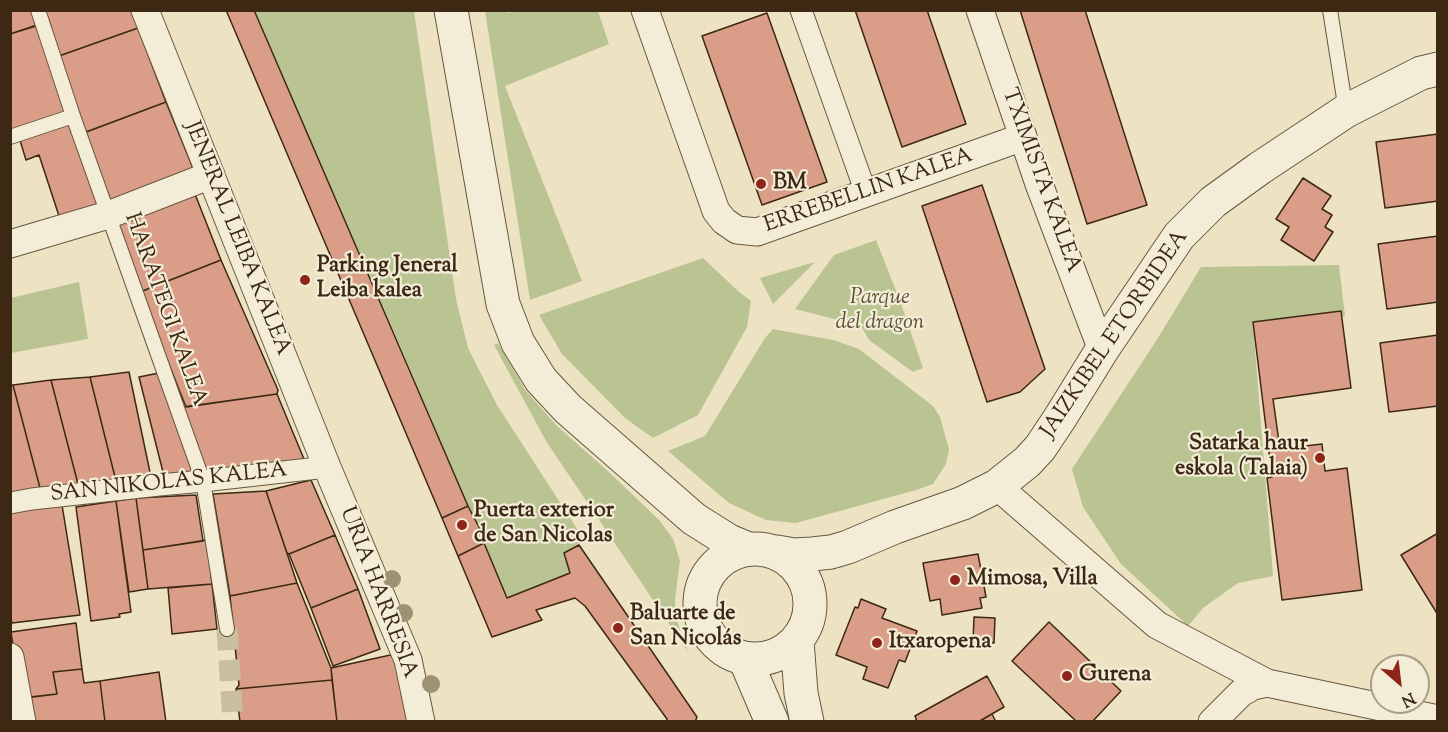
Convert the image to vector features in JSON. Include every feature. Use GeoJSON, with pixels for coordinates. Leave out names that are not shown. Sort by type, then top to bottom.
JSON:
{"type":"FeatureCollection","features":[{"type":"Feature","properties":{"kind":"street","name":"JENERAL LEIBA KALEA"},"geometry":{"type":"LineString","coordinates":[[145,10],[327,467]]}},
{"type":"Feature","properties":{"kind":"street"},"geometry":{"type":"LineString","coordinates":[[451,10],[503,304],[518,343],[542,380],[568,409],[694,519],[729,541],[762,551],[790,560],[806,580],[811,612],[797,641],[773,657],[746,659],[726,651],[711,637],[702,619],[700,598],[706,578],[723,559],[735,552],[762,551]]}},
{"type":"Feature","properties":{"kind":"street","name":"ERREBELLIN KALEA"},"geometry":{"type":"LineString","coordinates":[[645,10],[716,211],[737,231],[757,232],[1023,137]]}},
{"type":"Feature","properties":{"kind":"street"},"geometry":{"type":"LineString","coordinates":[[801,10],[866,194]]}},
{"type":"Feature","properties":{"kind":"street","name":"TXIMISTA KALEA"},"geometry":{"type":"LineString","coordinates":[[980,10],[1023,137],[1102,350]]}},
{"type":"Feature","properties":{"kind":"street","name":"JAIZKIBEL ETORBIDEA"},"geometry":{"type":"LineString","coordinates":[[762,551],[794,555],[831,552],[963,503],[997,486],[1027,462],[1040,448],[1102,350],[1179,236],[1213,202],[1346,111],[1421,73],[1437,69]]}},
{"type":"Feature","properties":{"kind":"street"},"geometry":{"type":"LineString","coordinates":[[10,243],[108,216],[211,175]]}},
{"type":"Feature","properties":{"kind":"street","name":"SAN NIKOLAS KALEA"},"geometry":{"type":"LineString","coordinates":[[10,503],[327,467]]}},
{"type":"Feature","properties":{"kind":"street","name":"URIA HARRESIA"},"geometry":{"type":"LineString","coordinates":[[327,467],[408,660],[421,722]]}},
{"type":"Feature","properties":{"kind":"street"},"geometry":{"type":"LineString","coordinates":[[997,486],[1157,626],[1267,683],[1437,719]]}},
{"type":"Feature","properties":{"kind":"street"},"geometry":{"type":"LineString","coordinates":[[679,506],[696,541],[706,578]]}},
{"type":"Feature","properties":{"kind":"street","name":"JAIZKIBEL ETORBIDEA"},"geometry":{"type":"LineString","coordinates":[[811,601],[827,572],[848,547]]}},
{"type":"Feature","properties":{"kind":"street"},"geometry":{"type":"LineString","coordinates":[[797,641],[801,693],[807,722]]}},
{"type":"Feature","properties":{"kind":"street"},"geometry":{"type":"LineString","coordinates":[[10,657],[22,722]]}},
{"type":"Feature","properties":{"kind":"street"},"geometry":{"type":"LineString","coordinates":[[746,659],[772,722]]}},
{"type":"Feature","properties":{"kind":"street"},"geometry":{"type":"LineString","coordinates":[[1212,722],[1240,693],[1253,686],[1267,683]]}},
{"type":"Feature","properties":{"kind":"lane","name":"HARATEGI KALEA"},"geometry":{"type":"LineString","coordinates":[[38,10],[108,216],[203,481],[228,628]]}},
{"type":"Feature","properties":{"kind":"lane"},"geometry":{"type":"LineString","coordinates":[[1330,10],[1346,111]]}},
{"type":"Feature","properties":{"kind":"lane"},"geometry":{"type":"LineString","coordinates":[[10,137],[73,116]]}},
{"type":"Feature","properties":{"kind":"green space"},"geometry":{"type":"Polygon","coordinates":[[[254,11],[414,11],[456,299],[468,348],[497,405],[583,538],[579,545],[564,553],[570,573],[507,598],[254,11]]]}},
{"type":"Feature","properties":{"kind":"green space"},"geometry":{"type":"Polygon","coordinates":[[[485,11],[507,11],[508,13],[516,11],[598,11],[609,44],[505,86],[582,281],[530,300],[485,11]]]}},
{"type":"Feature","properties":{"kind":"green space","name":"Parque del dragon"},"geometry":{"type":"Polygon","coordinates":[[[876,240],[923,368],[913,372],[869,340],[861,326],[795,309],[834,255],[876,240]]]}},
{"type":"Feature","properties":{"kind":"green space"},"geometry":{"type":"Polygon","coordinates":[[[703,258],[751,301],[747,327],[698,415],[653,438],[625,418],[562,354],[539,315],[703,258]]]}},
{"type":"Feature","properties":{"kind":"green space"},"geometry":{"type":"Polygon","coordinates":[[[815,262],[773,304],[760,278],[815,262]]]}},
{"type":"Feature","properties":{"kind":"green space"},"geometry":{"type":"Polygon","coordinates":[[[1339,265],[1345,316],[1253,323],[1273,576],[1238,583],[1203,608],[1188,626],[1121,564],[1083,507],[1072,469],[1158,338],[1201,267],[1339,265]]]}},
{"type":"Feature","properties":{"kind":"green space"},"geometry":{"type":"Polygon","coordinates":[[[79,282],[88,339],[11,353],[11,298],[79,282]]]}},
{"type":"Feature","properties":{"kind":"green space"},"geometry":{"type":"Polygon","coordinates":[[[773,329],[833,340],[859,349],[933,406],[940,417],[949,449],[946,464],[933,484],[796,523],[766,520],[729,503],[668,451],[705,436],[765,338],[773,329]]]}},
{"type":"Feature","properties":{"kind":"green space"},"geometry":{"type":"Polygon","coordinates":[[[498,343],[526,391],[557,426],[659,520],[673,539],[680,561],[675,599],[676,618],[688,652],[546,441],[494,345],[498,343]]]}},
{"type":"Feature","properties":{"kind":"building"},"geometry":{"type":"Polygon","coordinates":[[[10,10],[34,10],[40,24],[10,34],[10,10]]]}},
{"type":"Feature","properties":{"kind":"building"},"geometry":{"type":"Polygon","coordinates":[[[45,10],[132,10],[138,28],[59,56],[48,27],[51,26],[45,10]]]}},
{"type":"Feature","properties":{"kind":"building"},"geometry":{"type":"Polygon","coordinates":[[[226,10],[254,10],[468,506],[442,518],[226,10]]]}},
{"type":"Feature","properties":{"kind":"building"},"geometry":{"type":"Polygon","coordinates":[[[855,10],[927,10],[966,124],[902,147],[855,10]]]}},
{"type":"Feature","properties":{"kind":"building"},"geometry":{"type":"Polygon","coordinates":[[[1020,10],[1085,10],[1147,205],[1087,224],[1020,10]]]}},
{"type":"Feature","properties":{"kind":"building"},"geometry":{"type":"Polygon","coordinates":[[[767,13],[827,182],[762,205],[702,36],[767,13]]]}},
{"type":"Feature","properties":{"kind":"building"},"geometry":{"type":"Polygon","coordinates":[[[36,26],[69,113],[10,132],[10,34],[36,26]]]}},
{"type":"Feature","properties":{"kind":"building"},"geometry":{"type":"Polygon","coordinates":[[[138,28],[166,102],[86,132],[56,57],[138,28]]]}},
{"type":"Feature","properties":{"kind":"building"},"geometry":{"type":"Polygon","coordinates":[[[166,102],[197,178],[112,211],[81,134],[166,102]]]}},
{"type":"Feature","properties":{"kind":"building"},"geometry":{"type":"Polygon","coordinates":[[[70,120],[99,209],[61,222],[39,155],[26,160],[19,137],[70,120]]]}},
{"type":"Feature","properties":{"kind":"building"},"geometry":{"type":"Polygon","coordinates":[[[1438,134],[1438,201],[1385,208],[1376,142],[1438,134]]]}},
{"type":"Feature","properties":{"kind":"building"},"geometry":{"type":"Polygon","coordinates":[[[1303,178],[1331,196],[1322,209],[1332,215],[1325,227],[1333,232],[1314,261],[1281,240],[1289,227],[1276,219],[1303,178]]]}},
{"type":"Feature","properties":{"kind":"building"},"geometry":{"type":"Polygon","coordinates":[[[982,185],[1045,369],[1020,392],[987,402],[922,206],[982,185]]]}},
{"type":"Feature","properties":{"kind":"building"},"geometry":{"type":"Polygon","coordinates":[[[193,189],[221,260],[140,292],[113,219],[193,189]]]}},
{"type":"Feature","properties":{"kind":"building"},"geometry":{"type":"Polygon","coordinates":[[[1438,236],[1438,302],[1387,309],[1378,244],[1438,236]]]}},
{"type":"Feature","properties":{"kind":"building"},"geometry":{"type":"Polygon","coordinates":[[[221,260],[278,390],[277,394],[186,407],[140,292],[221,260]]]}},
{"type":"Feature","properties":{"kind":"building"},"geometry":{"type":"Polygon","coordinates":[[[1341,311],[1351,388],[1273,399],[1280,449],[1322,444],[1325,471],[1347,468],[1362,590],[1282,600],[1267,478],[1272,477],[1253,322],[1341,311]]]}},
{"type":"Feature","properties":{"kind":"building"},"geometry":{"type":"Polygon","coordinates":[[[1438,335],[1438,406],[1389,412],[1380,343],[1438,335]]]}},
{"type":"Feature","properties":{"kind":"building"},"geometry":{"type":"Polygon","coordinates":[[[129,372],[151,477],[116,481],[90,377],[129,372]]]}},
{"type":"Feature","properties":{"kind":"building"},"geometry":{"type":"Polygon","coordinates":[[[164,372],[197,477],[165,480],[139,377],[164,372]]]}},
{"type":"Feature","properties":{"kind":"building"},"geometry":{"type":"Polygon","coordinates":[[[90,377],[116,481],[78,484],[51,380],[90,377]]]}},
{"type":"Feature","properties":{"kind":"building"},"geometry":{"type":"Polygon","coordinates":[[[51,380],[78,484],[40,488],[13,385],[51,380]]]}},
{"type":"Feature","properties":{"kind":"building"},"geometry":{"type":"Polygon","coordinates":[[[10,385],[13,385],[40,488],[10,493],[10,385]]]}},
{"type":"Feature","properties":{"kind":"building"},"geometry":{"type":"Polygon","coordinates":[[[277,394],[306,464],[204,478],[183,407],[277,394]]]}},
{"type":"Feature","properties":{"kind":"building"},"geometry":{"type":"Polygon","coordinates":[[[311,480],[335,535],[289,554],[266,491],[311,480]]]}},
{"type":"Feature","properties":{"kind":"building"},"geometry":{"type":"Polygon","coordinates":[[[266,491],[297,583],[230,596],[213,494],[266,491]]]}},
{"type":"Feature","properties":{"kind":"building"},"geometry":{"type":"Polygon","coordinates":[[[196,495],[203,541],[143,550],[136,498],[196,495]]]}},
{"type":"Feature","properties":{"kind":"building"},"geometry":{"type":"Polygon","coordinates":[[[136,498],[148,589],[129,592],[116,501],[136,498]]]}},
{"type":"Feature","properties":{"kind":"building"},"geometry":{"type":"Polygon","coordinates":[[[116,501],[131,612],[119,614],[120,617],[91,621],[76,507],[116,501]]]}},
{"type":"Feature","properties":{"kind":"building"},"geometry":{"type":"Polygon","coordinates":[[[62,505],[80,615],[12,623],[10,615],[10,511],[62,505]]]}},
{"type":"Feature","properties":{"kind":"building","name":"Puerta exterior de San Nicolas"},"geometry":{"type":"Polygon","coordinates":[[[468,506],[482,533],[484,543],[458,556],[442,518],[468,506]]]}},
{"type":"Feature","properties":{"kind":"building"},"geometry":{"type":"Polygon","coordinates":[[[1438,533],[1438,615],[1401,555],[1438,533]]]}},
{"type":"Feature","properties":{"kind":"building"},"geometry":{"type":"Polygon","coordinates":[[[335,535],[358,589],[311,608],[289,554],[335,535]]]}},
{"type":"Feature","properties":{"kind":"building"},"geometry":{"type":"Polygon","coordinates":[[[207,540],[212,584],[148,589],[143,550],[207,540]]]}},
{"type":"Feature","properties":{"kind":"building","name":"Baluarte de San Nicolás"},"geometry":{"type":"Polygon","coordinates":[[[484,543],[507,598],[570,573],[564,553],[579,545],[697,717],[695,722],[666,722],[667,719],[585,606],[575,598],[536,610],[542,620],[492,637],[458,556],[484,543]]]}},
{"type":"Feature","properties":{"kind":"building","name":"Mimosa, Villa"},"geometry":{"type":"Polygon","coordinates":[[[978,554],[986,597],[980,598],[982,608],[942,615],[940,599],[930,601],[923,563],[978,554]]]}},
{"type":"Feature","properties":{"kind":"building"},"geometry":{"type":"Polygon","coordinates":[[[297,583],[331,668],[332,680],[236,689],[239,685],[230,596],[297,583]]]}},
{"type":"Feature","properties":{"kind":"building"},"geometry":{"type":"Polygon","coordinates":[[[212,584],[217,629],[172,634],[168,588],[212,584]]]}},
{"type":"Feature","properties":{"kind":"building"},"geometry":{"type":"Polygon","coordinates":[[[358,589],[380,649],[333,666],[311,608],[358,589]]]}},
{"type":"Feature","properties":{"kind":"building","name":"Itxaropena"},"geometry":{"type":"Polygon","coordinates":[[[861,599],[886,609],[882,618],[917,631],[905,662],[899,660],[888,688],[863,679],[867,667],[836,655],[855,607],[858,608],[861,599]]]}},
{"type":"Feature","properties":{"kind":"building"},"geometry":{"type":"Polygon","coordinates":[[[974,617],[995,618],[994,643],[973,642],[974,617]]]}},
{"type":"Feature","properties":{"kind":"building","name":"Gurena"},"geometry":{"type":"Polygon","coordinates":[[[1049,622],[1121,691],[1092,722],[1077,722],[1012,661],[1049,622]]]}},
{"type":"Feature","properties":{"kind":"building"},"geometry":{"type":"Polygon","coordinates":[[[76,623],[82,669],[53,672],[57,694],[21,698],[11,632],[76,623]]]}},
{"type":"Feature","properties":{"kind":"building"},"geometry":{"type":"Polygon","coordinates":[[[395,654],[411,722],[337,722],[331,668],[395,654]]]}},
{"type":"Feature","properties":{"kind":"building"},"geometry":{"type":"Polygon","coordinates":[[[82,669],[84,683],[100,681],[105,722],[29,722],[25,698],[57,694],[53,672],[82,669]]]}},
{"type":"Feature","properties":{"kind":"building"},"geometry":{"type":"Polygon","coordinates":[[[159,672],[166,722],[105,722],[100,681],[159,672]]]}},
{"type":"Feature","properties":{"kind":"building"},"geometry":{"type":"Polygon","coordinates":[[[987,676],[1004,707],[978,722],[917,722],[915,716],[987,676]]]}},
{"type":"Feature","properties":{"kind":"building"},"geometry":{"type":"Polygon","coordinates":[[[332,680],[337,722],[240,722],[236,689],[332,680]]]}},
{"type":"Feature","properties":{"kind":"building"},"geometry":{"type":"Polygon","coordinates":[[[992,714],[996,722],[978,722],[992,714]]]}},
{"type":"Feature","properties":{"kind":"tunnel"},"geometry":{"type":"LineString","coordinates":[[227,629],[233,722]]}},
{"type":"Feature","properties":{"kind":"place","name":"BM"},"geometry":{"type":"Point","coordinates":[761,184]}},
{"type":"Feature","properties":{"kind":"place","name":"Parking Jeneral Leiba kalea"},"geometry":{"type":"Point","coordinates":[305,280]}},
{"type":"Feature","properties":{"kind":"place","name":"Satarka haur eskola (Talaia)"},"geometry":{"type":"Point","coordinates":[1320,458]}},
{"type":"Feature","properties":{"kind":"place","name":"Puerta exterior de San Nicolas"},"geometry":{"type":"Point","coordinates":[462,525]}},
{"type":"Feature","properties":{"kind":"place","name":"Mimosa, Villa"},"geometry":{"type":"Point","coordinates":[955,580]}},
{"type":"Feature","properties":{"kind":"place","name":"Baluarte de San Nicolás"},"geometry":{"type":"Point","coordinates":[618,628]}},
{"type":"Feature","properties":{"kind":"place","name":"Itxaropena"},"geometry":{"type":"Point","coordinates":[877,643]}},
{"type":"Feature","properties":{"kind":"place","name":"Gurena"},"geometry":{"type":"Point","coordinates":[1067,676]}}]}
